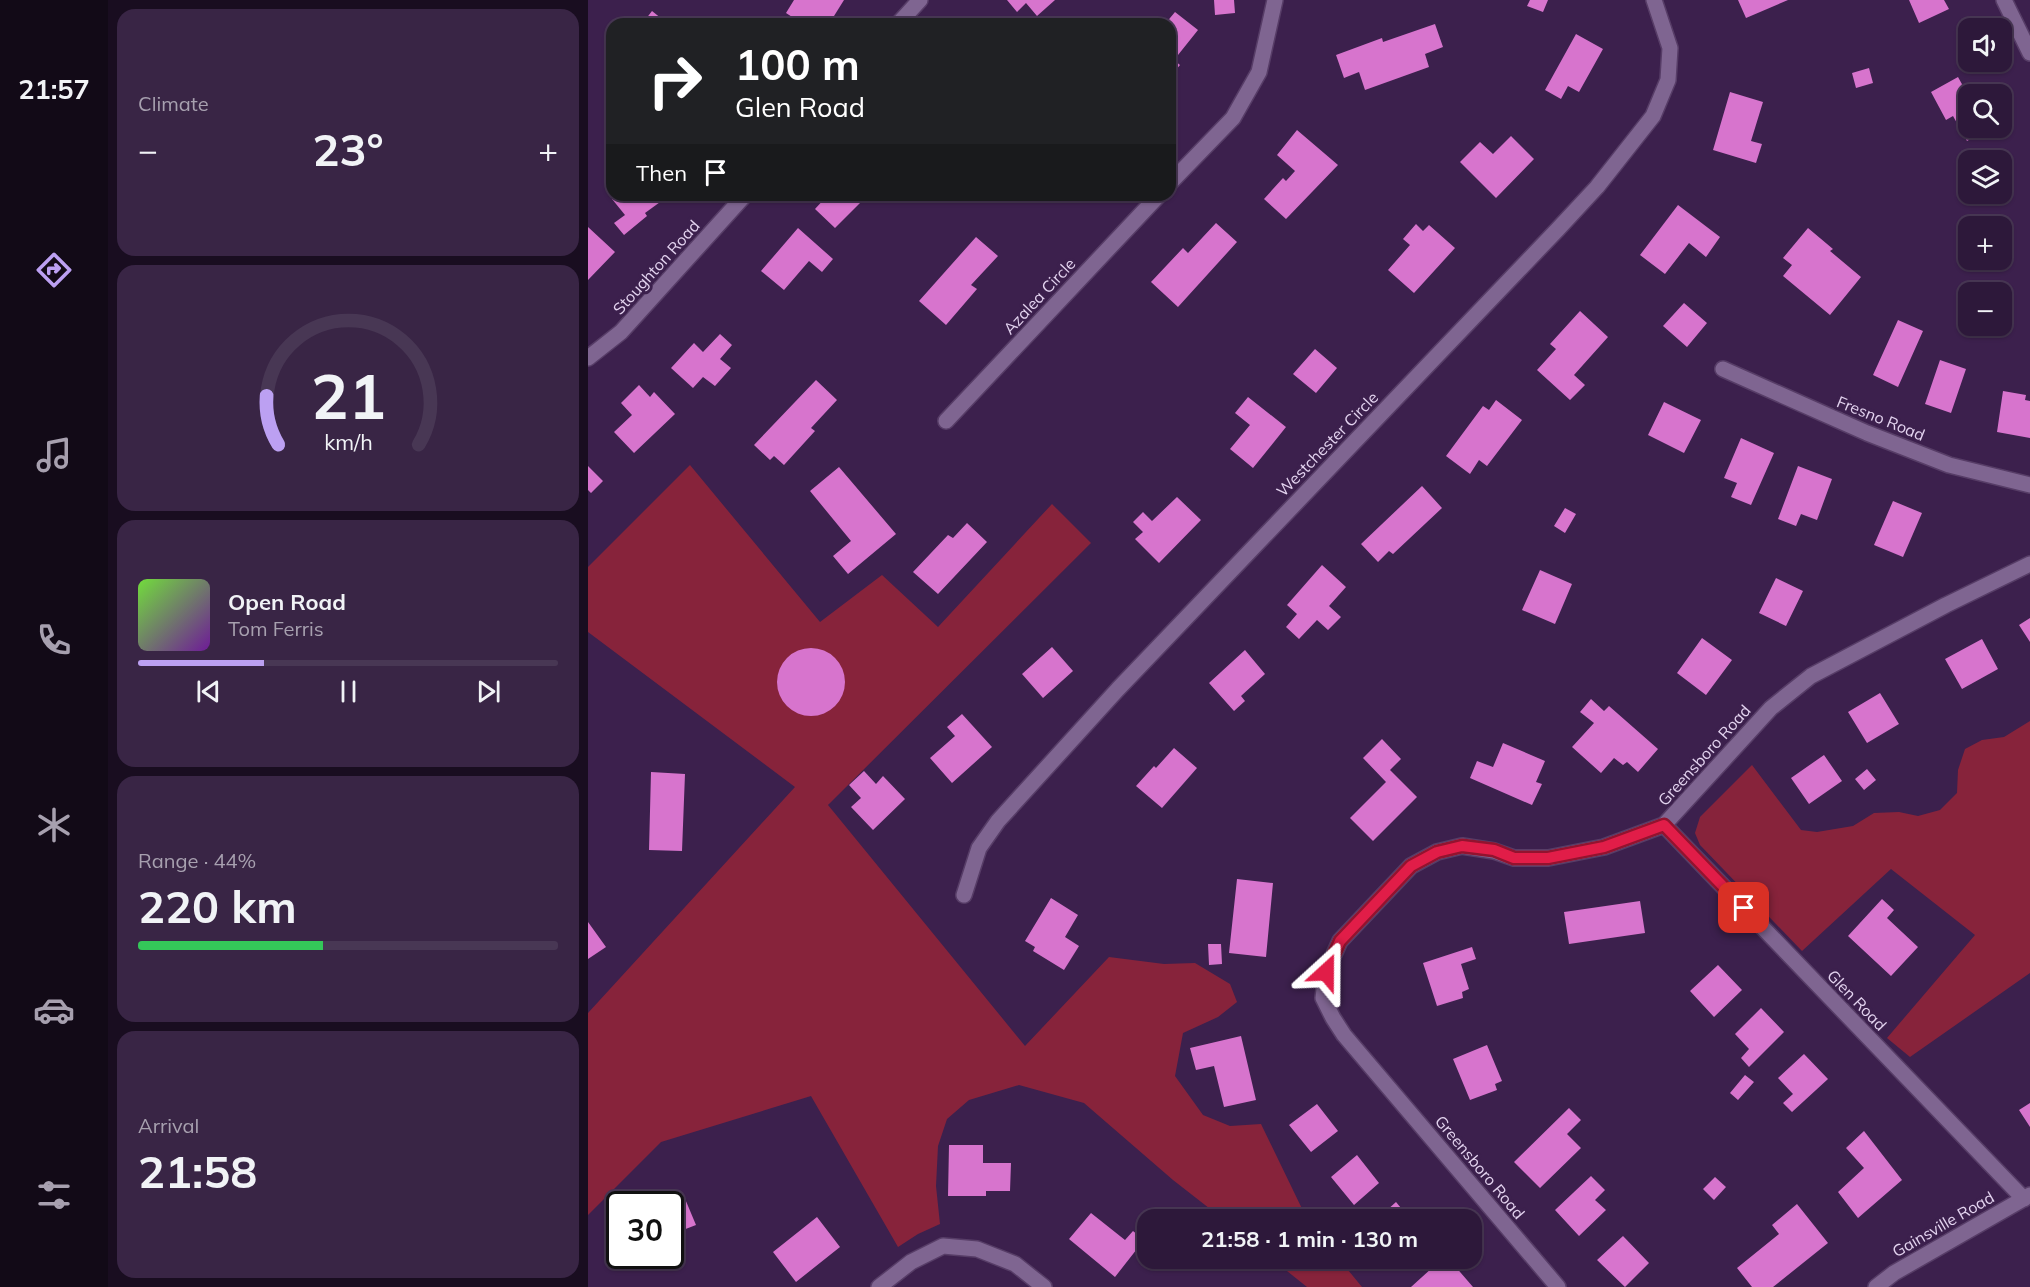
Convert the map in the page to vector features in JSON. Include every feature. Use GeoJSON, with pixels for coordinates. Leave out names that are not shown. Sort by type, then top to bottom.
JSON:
{"type":"FeatureCollection","features":[{"type":"Feature","properties":{"kind":"street"},"geometry":{"type":"LineString","coordinates":[[904,18],[920,0]]}},
{"type":"Feature","properties":{"kind":"street"},"geometry":{"type":"LineString","coordinates":[[1176,177],[1233,118],[1259,72],[1275,0]]}},
{"type":"Feature","properties":{"kind":"street","name":"Westchester Circle"},"geometry":{"type":"LineString","coordinates":[[964,895],[979,848],[998,821],[1118,688],[1558,229],[1597,187],[1653,116],[1668,80],[1670,48],[1654,0]]}},
{"type":"Feature","properties":{"kind":"street"},"geometry":{"type":"LineString","coordinates":[[2004,0],[2030,53]]}},
{"type":"Feature","properties":{"kind":"street","name":"Stoughton Road"},"geometry":{"type":"LineString","coordinates":[[588,358],[621,332],[740,201]]}},
{"type":"Feature","properties":{"kind":"street","name":"Azalea Circle"},"geometry":{"type":"LineString","coordinates":[[946,421],[1153,201]]}},
{"type":"Feature","properties":{"kind":"street","name":"Fresno Road"},"geometry":{"type":"LineString","coordinates":[[1723,369],[1867,433],[1949,465],[2030,485]]}},
{"type":"Feature","properties":{"kind":"street","name":"Greensboro Road"},"geometry":{"type":"LineString","coordinates":[[1558,1287],[1344,1035],[1333,1018],[1323,998],[1326,972],[1340,941],[1411,866],[1437,852],[1462,846],[1494,850],[1514,858],[1548,858],[1604,847],[1664,825],[1771,708],[1811,676],[2030,564]]}},
{"type":"Feature","properties":{"kind":"street","name":"Glen Road"},"geometry":{"type":"LineString","coordinates":[[1664,825],[2027,1197]]}},
{"type":"Feature","properties":{"kind":"street","name":"Gainsville Road"},"geometry":{"type":"LineString","coordinates":[[1876,1287],[1894,1273],[2027,1197]]}},
{"type":"Feature","properties":{"kind":"street"},"geometry":{"type":"LineString","coordinates":[[879,1287],[911,1262],[944,1246],[977,1249],[1015,1264],[1044,1287]]}},
{"type":"Feature","properties":{"kind":"shaded area"},"geometry":{"type":"Polygon","coordinates":[[[690,465],[820,622],[882,575],[938,627],[1052,504],[1091,543],[828,805],[1025,1046],[1109,957],[1164,964],[1195,963],[1230,984],[1237,1002],[1218,1017],[1183,1033],[1175,1076],[1203,1115],[1230,1126],[1261,1124],[1302,1209],[1210,1209],[1084,1103],[1019,1085],[969,1100],[947,1119],[938,1146],[936,1186],[940,1224],[898,1247],[811,1096],[661,1142],[612,1191],[606,1191],[606,1197],[588,1215],[588,1013],[795,787],[588,632],[588,567],[690,465]]]}},
{"type":"Feature","properties":{"kind":"shaded area"},"geometry":{"type":"Polygon","coordinates":[[[2030,721],[2030,973],[1910,1057],[1887,1038],[1975,935],[1891,869],[1802,951],[1700,845],[1695,833],[1700,817],[1752,765],[1801,830],[1817,832],[1853,826],[1874,813],[1899,812],[1918,816],[1940,810],[1957,793],[1958,770],[1965,749],[1982,740],[2004,737],[2030,721]]]}},
{"type":"Feature","properties":{"kind":"shaded area"},"geometry":{"type":"Polygon","coordinates":[[[1284,1269],[1347,1269],[1362,1287],[1307,1287],[1284,1269]]]}},
{"type":"Feature","properties":{"kind":"building"},"geometry":{"type":"Polygon","coordinates":[[[794,0],[844,0],[833,18],[794,18],[786,13],[794,0]]]}},
{"type":"Feature","properties":{"kind":"building"},"geometry":{"type":"Polygon","coordinates":[[[1007,0],[1055,0],[1037,16],[1026,3],[1017,12],[1007,0]]]}},
{"type":"Feature","properties":{"kind":"building"},"geometry":{"type":"Polygon","coordinates":[[[1214,0],[1234,0],[1235,13],[1215,15],[1214,0]]]}},
{"type":"Feature","properties":{"kind":"building"},"geometry":{"type":"Polygon","coordinates":[[[1530,0],[1548,0],[1543,12],[1527,6],[1530,0]]]}},
{"type":"Feature","properties":{"kind":"building"},"geometry":{"type":"Polygon","coordinates":[[[1738,0],[1788,0],[1746,18],[1738,0]]]}},
{"type":"Feature","properties":{"kind":"building"},"geometry":{"type":"Polygon","coordinates":[[[1909,0],[1944,0],[1949,9],[1919,23],[1909,0]]]}},
{"type":"Feature","properties":{"kind":"building"},"geometry":{"type":"Polygon","coordinates":[[[652,11],[661,18],[647,18],[652,11]]]}},
{"type":"Feature","properties":{"kind":"building"},"geometry":{"type":"Polygon","coordinates":[[[1175,12],[1198,30],[1176,58],[1176,18],[1170,18],[1175,12]]]}},
{"type":"Feature","properties":{"kind":"building"},"geometry":{"type":"Polygon","coordinates":[[[1435,24],[1443,47],[1425,54],[1429,67],[1365,90],[1359,72],[1344,78],[1336,55],[1382,38],[1383,42],[1435,24]]]}},
{"type":"Feature","properties":{"kind":"building"},"geometry":{"type":"Polygon","coordinates":[[[1576,34],[1603,49],[1579,92],[1568,86],[1561,99],[1545,90],[1576,34]]]}},
{"type":"Feature","properties":{"kind":"building"},"geometry":{"type":"Polygon","coordinates":[[[1869,68],[1873,83],[1856,88],[1852,73],[1869,68]]]}},
{"type":"Feature","properties":{"kind":"building"},"geometry":{"type":"Polygon","coordinates":[[[1958,77],[1962,84],[1958,84],[1958,125],[1953,116],[1946,120],[1931,92],[1958,77]]]}},
{"type":"Feature","properties":{"kind":"building"},"geometry":{"type":"Polygon","coordinates":[[[1730,92],[1763,102],[1751,141],[1762,144],[1756,163],[1713,150],[1730,92]]]}},
{"type":"Feature","properties":{"kind":"building"},"geometry":{"type":"Polygon","coordinates":[[[1297,130],[1338,165],[1286,219],[1264,199],[1283,178],[1286,181],[1295,171],[1277,155],[1297,130]]]}},
{"type":"Feature","properties":{"kind":"building"},"geometry":{"type":"Polygon","coordinates":[[[1511,136],[1534,159],[1496,198],[1460,162],[1480,142],[1493,154],[1511,136]]]}},
{"type":"Feature","properties":{"kind":"building"},"geometry":{"type":"Polygon","coordinates":[[[614,201],[662,201],[645,213],[647,216],[624,235],[614,223],[625,215],[614,201]]]}},
{"type":"Feature","properties":{"kind":"building"},"geometry":{"type":"Polygon","coordinates":[[[822,201],[862,201],[835,228],[815,209],[822,201]]]}},
{"type":"Feature","properties":{"kind":"building"},"geometry":{"type":"Polygon","coordinates":[[[1678,205],[1720,237],[1706,257],[1689,243],[1665,274],[1640,255],[1678,205]]]}},
{"type":"Feature","properties":{"kind":"building"},"geometry":{"type":"Polygon","coordinates":[[[1216,223],[1237,242],[1178,307],[1151,282],[1183,248],[1188,253],[1216,223]]]}},
{"type":"Feature","properties":{"kind":"building"},"geometry":{"type":"Polygon","coordinates":[[[1416,224],[1423,231],[1429,225],[1455,248],[1414,293],[1388,270],[1410,245],[1403,239],[1416,224]]]}},
{"type":"Feature","properties":{"kind":"building"},"geometry":{"type":"Polygon","coordinates":[[[588,227],[615,252],[588,280],[588,227]]]}},
{"type":"Feature","properties":{"kind":"building"},"geometry":{"type":"Polygon","coordinates":[[[798,228],[833,259],[822,272],[809,261],[784,290],[761,271],[798,228]]]}},
{"type":"Feature","properties":{"kind":"building"},"geometry":{"type":"Polygon","coordinates":[[[1808,228],[1833,249],[1830,251],[1861,277],[1830,315],[1783,276],[1792,265],[1783,258],[1808,228]]]}},
{"type":"Feature","properties":{"kind":"building"},"geometry":{"type":"Polygon","coordinates":[[[976,237],[998,256],[971,285],[977,289],[946,325],[919,301],[976,237]]]}},
{"type":"Feature","properties":{"kind":"building"},"geometry":{"type":"Polygon","coordinates":[[[1684,303],[1707,323],[1687,347],[1663,326],[1684,303]]]}},
{"type":"Feature","properties":{"kind":"building"},"geometry":{"type":"Polygon","coordinates":[[[1580,311],[1608,337],[1574,375],[1585,385],[1570,400],[1537,370],[1556,349],[1550,344],[1580,311]]]}},
{"type":"Feature","properties":{"kind":"building"},"geometry":{"type":"Polygon","coordinates":[[[1898,320],[1923,331],[1898,387],[1873,375],[1898,320]]]}},
{"type":"Feature","properties":{"kind":"building"},"geometry":{"type":"Polygon","coordinates":[[[720,334],[732,345],[720,359],[731,368],[715,386],[703,377],[693,388],[671,368],[694,343],[703,352],[720,334]]]}},
{"type":"Feature","properties":{"kind":"building"},"geometry":{"type":"Polygon","coordinates":[[[1315,349],[1337,368],[1316,393],[1293,374],[1315,349]]]}},
{"type":"Feature","properties":{"kind":"building"},"geometry":{"type":"Polygon","coordinates":[[[1940,360],[1966,369],[1951,413],[1925,404],[1940,360]]]}},
{"type":"Feature","properties":{"kind":"building"},"geometry":{"type":"Polygon","coordinates":[[[816,380],[837,400],[811,428],[815,431],[784,465],[774,456],[770,460],[754,445],[816,380]]]}},
{"type":"Feature","properties":{"kind":"building"},"geometry":{"type":"Polygon","coordinates":[[[639,385],[650,397],[654,392],[675,414],[634,453],[614,432],[632,415],[621,403],[639,385]]]}},
{"type":"Feature","properties":{"kind":"building"},"geometry":{"type":"Polygon","coordinates":[[[2003,391],[2026,395],[2025,400],[2030,401],[2030,438],[1997,432],[2003,391]]]}},
{"type":"Feature","properties":{"kind":"building"},"geometry":{"type":"Polygon","coordinates":[[[1248,397],[1286,427],[1253,468],[1230,449],[1250,425],[1235,413],[1248,397]]]}},
{"type":"Feature","properties":{"kind":"building"},"geometry":{"type":"Polygon","coordinates":[[[1496,400],[1522,420],[1487,466],[1479,460],[1470,474],[1446,456],[1483,406],[1489,410],[1496,400]]]}},
{"type":"Feature","properties":{"kind":"building"},"geometry":{"type":"Polygon","coordinates":[[[1664,402],[1701,420],[1684,453],[1648,435],[1664,402]]]}},
{"type":"Feature","properties":{"kind":"building"},"geometry":{"type":"Polygon","coordinates":[[[1741,438],[1774,453],[1751,505],[1731,497],[1737,483],[1724,478],[1741,438]]]}},
{"type":"Feature","properties":{"kind":"building"},"geometry":{"type":"Polygon","coordinates":[[[588,466],[603,481],[591,493],[588,490],[588,466]]]}},
{"type":"Feature","properties":{"kind":"building"},"geometry":{"type":"Polygon","coordinates":[[[1798,466],[1832,479],[1817,520],[1801,514],[1796,526],[1778,519],[1798,466]]]}},
{"type":"Feature","properties":{"kind":"building"},"geometry":{"type":"Polygon","coordinates":[[[839,467],[896,534],[848,574],[833,556],[851,541],[810,491],[839,467]]]}},
{"type":"Feature","properties":{"kind":"building"},"geometry":{"type":"Polygon","coordinates":[[[1422,486],[1442,508],[1393,554],[1389,551],[1378,562],[1361,544],[1422,486]]]}},
{"type":"Feature","properties":{"kind":"building"},"geometry":{"type":"Polygon","coordinates":[[[1177,497],[1201,520],[1159,563],[1135,539],[1143,532],[1133,522],[1143,512],[1152,521],[1177,497]]]}},
{"type":"Feature","properties":{"kind":"building"},"geometry":{"type":"Polygon","coordinates":[[[1893,501],[1922,513],[1903,557],[1874,545],[1893,501]]]}},
{"type":"Feature","properties":{"kind":"building"},"geometry":{"type":"Polygon","coordinates":[[[1565,508],[1576,514],[1565,533],[1554,526],[1565,508]]]}},
{"type":"Feature","properties":{"kind":"building"},"geometry":{"type":"Polygon","coordinates":[[[967,523],[987,542],[938,594],[913,572],[948,535],[953,538],[967,523]]]}},
{"type":"Feature","properties":{"kind":"building"},"geometry":{"type":"Polygon","coordinates":[[[1322,565],[1346,587],[1329,606],[1341,617],[1328,630],[1317,620],[1299,639],[1286,627],[1297,614],[1287,605],[1322,565]]]}},
{"type":"Feature","properties":{"kind":"building"},"geometry":{"type":"Polygon","coordinates":[[[1540,570],[1572,584],[1555,624],[1522,610],[1540,570]]]}},
{"type":"Feature","properties":{"kind":"building"},"geometry":{"type":"Polygon","coordinates":[[[1776,578],[1803,591],[1786,626],[1759,613],[1776,578]]]}},
{"type":"Feature","properties":{"kind":"building"},"geometry":{"type":"Polygon","coordinates":[[[2030,618],[2030,642],[2019,625],[2030,618]]]}},
{"type":"Feature","properties":{"kind":"building"},"geometry":{"type":"Polygon","coordinates":[[[1702,638],[1732,660],[1706,695],[1677,673],[1702,638]]]}},
{"type":"Feature","properties":{"kind":"building"},"geometry":{"type":"Polygon","coordinates":[[[1982,639],[1998,669],[1962,689],[1945,659],[1982,639]]]}},
{"type":"Feature","properties":{"kind":"building"},"geometry":{"type":"Polygon","coordinates":[[[1052,647],[1073,671],[1043,698],[1022,674],[1052,647]]]}},
{"type":"Feature","properties":{"kind":"building"},"geometry":{"type":"Polygon","coordinates":[[[818,648],[830,654],[839,663],[845,675],[843,695],[835,706],[818,716],[804,716],[787,706],[779,695],[777,675],[787,658],[798,650],[818,648]]]}},
{"type":"Feature","properties":{"kind":"building"},"geometry":{"type":"Polygon","coordinates":[[[1245,650],[1265,674],[1241,696],[1245,701],[1234,711],[1209,683],[1245,650]]]}},
{"type":"Feature","properties":{"kind":"building"},"geometry":{"type":"Polygon","coordinates":[[[1880,693],[1899,724],[1867,743],[1848,712],[1880,693]]]}},
{"type":"Feature","properties":{"kind":"building"},"geometry":{"type":"Polygon","coordinates":[[[1591,699],[1604,711],[1609,706],[1658,749],[1638,772],[1627,762],[1623,765],[1614,758],[1601,773],[1572,747],[1594,723],[1580,712],[1591,699]]]}},
{"type":"Feature","properties":{"kind":"building"},"geometry":{"type":"Polygon","coordinates":[[[962,714],[992,747],[952,783],[930,758],[955,736],[947,727],[962,714]]]}},
{"type":"Feature","properties":{"kind":"building"},"geometry":{"type":"Polygon","coordinates":[[[1382,739],[1401,759],[1390,770],[1417,797],[1373,841],[1350,818],[1386,782],[1363,758],[1382,739]]]}},
{"type":"Feature","properties":{"kind":"building"},"geometry":{"type":"Polygon","coordinates":[[[1503,743],[1545,761],[1536,782],[1542,784],[1532,805],[1470,778],[1477,761],[1493,767],[1503,743]]]}},
{"type":"Feature","properties":{"kind":"building"},"geometry":{"type":"Polygon","coordinates":[[[1174,748],[1197,768],[1162,808],[1136,786],[1174,748]]]}},
{"type":"Feature","properties":{"kind":"building"},"geometry":{"type":"Polygon","coordinates":[[[1824,755],[1842,781],[1809,804],[1791,778],[1824,755]]]}},
{"type":"Feature","properties":{"kind":"building"},"geometry":{"type":"Polygon","coordinates":[[[1867,769],[1876,780],[1864,790],[1855,779],[1867,769]]]}},
{"type":"Feature","properties":{"kind":"building"},"geometry":{"type":"Polygon","coordinates":[[[864,771],[876,784],[883,776],[905,799],[873,830],[851,807],[861,798],[849,785],[864,771]]]}},
{"type":"Feature","properties":{"kind":"building"},"geometry":{"type":"Polygon","coordinates":[[[651,772],[685,774],[682,851],[649,850],[651,772]]]}},
{"type":"Feature","properties":{"kind":"building"},"geometry":{"type":"Polygon","coordinates":[[[1237,879],[1273,883],[1266,957],[1229,953],[1237,879]]]}},
{"type":"Feature","properties":{"kind":"building"},"geometry":{"type":"Polygon","coordinates":[[[1051,898],[1078,915],[1065,937],[1079,946],[1064,970],[1033,951],[1035,947],[1025,941],[1051,898]]]}},
{"type":"Feature","properties":{"kind":"building"},"geometry":{"type":"Polygon","coordinates":[[[1882,899],[1894,910],[1887,918],[1918,947],[1891,976],[1848,936],[1882,899]]]}},
{"type":"Feature","properties":{"kind":"building"},"geometry":{"type":"Polygon","coordinates":[[[1640,901],[1645,933],[1569,944],[1564,912],[1640,901]]]}},
{"type":"Feature","properties":{"kind":"building"},"geometry":{"type":"Polygon","coordinates":[[[588,922],[606,947],[588,959],[588,922]]]}},
{"type":"Feature","properties":{"kind":"building"},"geometry":{"type":"Polygon","coordinates":[[[1208,944],[1221,944],[1222,964],[1209,965],[1208,944]]]}},
{"type":"Feature","properties":{"kind":"building"},"geometry":{"type":"Polygon","coordinates":[[[1472,947],[1476,959],[1461,964],[1469,989],[1462,992],[1463,998],[1437,1006],[1423,963],[1472,947]]]}},
{"type":"Feature","properties":{"kind":"building"},"geometry":{"type":"Polygon","coordinates":[[[1718,965],[1742,990],[1714,1017],[1690,991],[1718,965]]]}},
{"type":"Feature","properties":{"kind":"building"},"geometry":{"type":"Polygon","coordinates":[[[1761,1008],[1784,1032],[1749,1067],[1741,1058],[1749,1049],[1735,1034],[1761,1008]]]}},
{"type":"Feature","properties":{"kind":"building"},"geometry":{"type":"Polygon","coordinates":[[[1241,1036],[1256,1100],[1224,1107],[1214,1066],[1196,1070],[1190,1048],[1241,1036]]]}},
{"type":"Feature","properties":{"kind":"building"},"geometry":{"type":"Polygon","coordinates":[[[1487,1045],[1502,1081],[1495,1084],[1497,1090],[1470,1100],[1453,1059],[1487,1045]]]}},
{"type":"Feature","properties":{"kind":"building"},"geometry":{"type":"Polygon","coordinates":[[[1804,1054],[1828,1079],[1792,1112],[1783,1103],[1793,1094],[1778,1078],[1804,1054]]]}},
{"type":"Feature","properties":{"kind":"building"},"geometry":{"type":"Polygon","coordinates":[[[1745,1075],[1754,1082],[1738,1100],[1730,1093],[1745,1075]]]}},
{"type":"Feature","properties":{"kind":"building"},"geometry":{"type":"Polygon","coordinates":[[[2030,1103],[2030,1127],[2019,1110],[2030,1103]]]}},
{"type":"Feature","properties":{"kind":"building"},"geometry":{"type":"Polygon","coordinates":[[[1317,1104],[1338,1131],[1311,1152],[1289,1125],[1317,1104]]]}},
{"type":"Feature","properties":{"kind":"building"},"geometry":{"type":"Polygon","coordinates":[[[1569,1108],[1581,1120],[1567,1134],[1581,1148],[1540,1188],[1514,1162],[1569,1108]]]}},
{"type":"Feature","properties":{"kind":"building"},"geometry":{"type":"Polygon","coordinates":[[[1864,1131],[1902,1180],[1858,1218],[1838,1192],[1864,1168],[1846,1148],[1864,1131]]]}},
{"type":"Feature","properties":{"kind":"building"},"geometry":{"type":"Polygon","coordinates":[[[949,1145],[983,1145],[983,1163],[1011,1163],[1010,1191],[986,1191],[986,1196],[948,1196],[949,1145]]]}},
{"type":"Feature","properties":{"kind":"building"},"geometry":{"type":"Polygon","coordinates":[[[1357,1155],[1379,1183],[1354,1205],[1331,1177],[1357,1155]]]}},
{"type":"Feature","properties":{"kind":"building"},"geometry":{"type":"Polygon","coordinates":[[[1591,1176],[1605,1190],[1595,1200],[1606,1210],[1579,1236],[1555,1210],[1591,1176]]]}},
{"type":"Feature","properties":{"kind":"building"},"geometry":{"type":"Polygon","coordinates":[[[1715,1177],[1726,1187],[1714,1200],[1703,1189],[1715,1177]]]}},
{"type":"Feature","properties":{"kind":"building"},"geometry":{"type":"Polygon","coordinates":[[[684,1196],[696,1225],[684,1230],[684,1196]]]}},
{"type":"Feature","properties":{"kind":"building"},"geometry":{"type":"Polygon","coordinates":[[[1396,1202],[1402,1209],[1388,1209],[1396,1202]]]}},
{"type":"Feature","properties":{"kind":"building"},"geometry":{"type":"Polygon","coordinates":[[[1797,1204],[1828,1243],[1773,1287],[1752,1287],[1737,1268],[1779,1234],[1772,1225],[1797,1204]]]}},
{"type":"Feature","properties":{"kind":"building"},"geometry":{"type":"Polygon","coordinates":[[[1091,1213],[1125,1240],[1133,1231],[1137,1234],[1137,1249],[1115,1277],[1069,1239],[1091,1213]]]}},
{"type":"Feature","properties":{"kind":"building"},"geometry":{"type":"Polygon","coordinates":[[[817,1217],[840,1247],[796,1282],[773,1252],[817,1217]]]}},
{"type":"Feature","properties":{"kind":"building"},"geometry":{"type":"Polygon","coordinates":[[[1623,1236],[1649,1263],[1625,1287],[1597,1260],[1623,1236]]]}},
{"type":"Feature","properties":{"kind":"building"},"geometry":{"type":"Polygon","coordinates":[[[1431,1269],[1457,1269],[1473,1287],[1411,1287],[1431,1269]]]}},
{"type":"Feature","properties":{"kind":"route"},"geometry":{"type":"LineString","coordinates":[[1326,972],[1340,941],[1411,866],[1437,852],[1462,846],[1494,850],[1514,858],[1548,858],[1604,847],[1664,825],[1744,908]]}}]}
